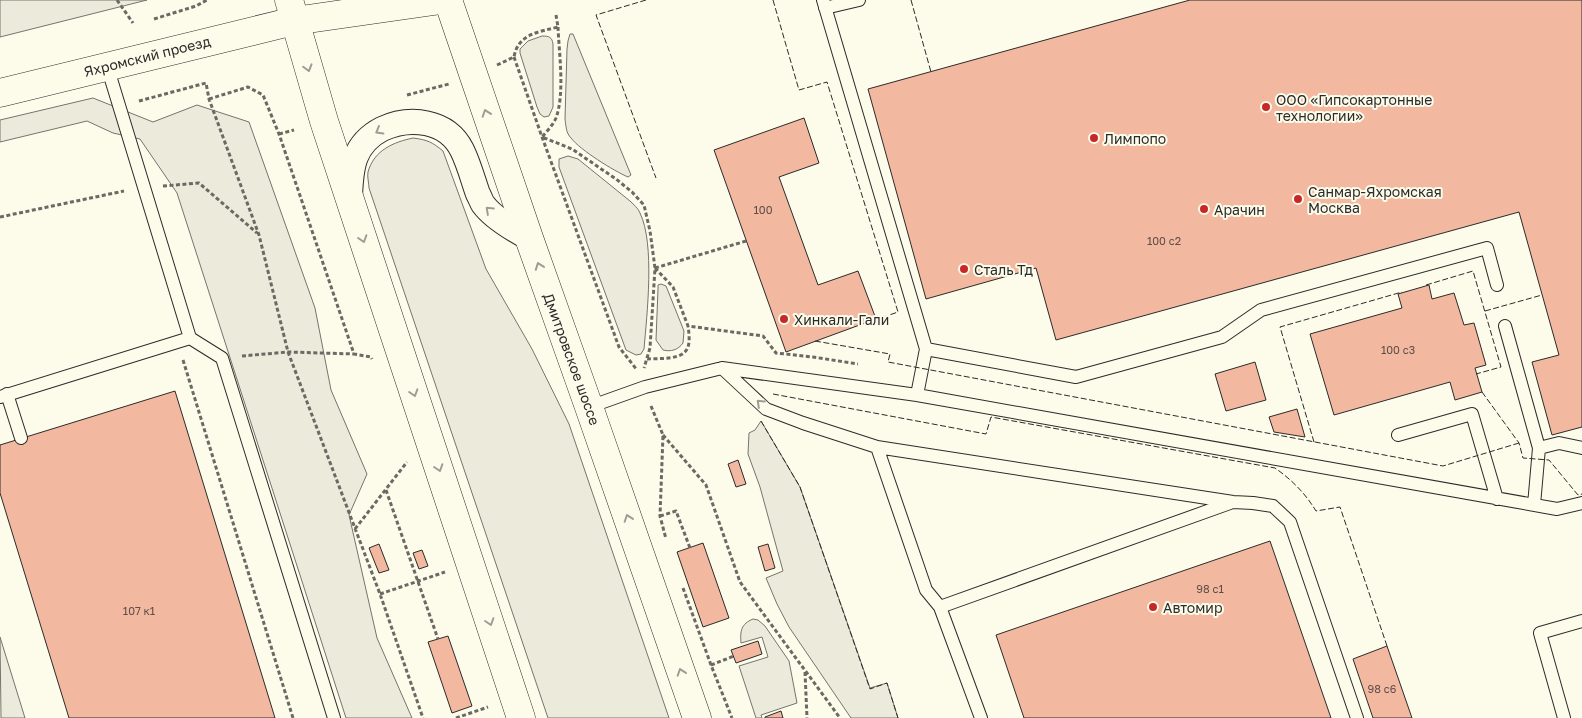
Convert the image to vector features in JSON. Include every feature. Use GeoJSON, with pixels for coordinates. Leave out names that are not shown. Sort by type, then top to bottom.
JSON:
{"type":"FeatureCollection","features":[{"type":"Feature","properties":{"kind":"main road"},"geometry":{"type":"LineString","coordinates":[[441,0],[292,10],[324,121],[521,718]]}},
{"type":"Feature","properties":{"kind":"main road","name":"Дмитровское шоссе"},"geometry":{"type":"LineString","coordinates":[[448,0],[697,718]]}},
{"type":"Feature","properties":{"kind":"main road","name":"Яхромский проезд"},"geometry":{"type":"LineString","coordinates":[[0,93],[107,66],[292,10]]}},
{"type":"Feature","properties":{"kind":"street"},"geometry":{"type":"LineString","coordinates":[[350,199],[351,176],[355,157],[361,145],[374,133],[393,124],[414,121],[429,122],[451,136],[462,149],[482,204],[506,226],[529,238]]}},
{"type":"Feature","properties":{"kind":"lane"},"geometry":{"type":"LineString","coordinates":[[859,0],[824,4],[926,349],[917,395]]}},
{"type":"Feature","properties":{"kind":"lane"},"geometry":{"type":"LineString","coordinates":[[107,66],[144,188],[184,340]]}},
{"type":"Feature","properties":{"kind":"lane"},"geometry":{"type":"LineString","coordinates":[[926,349],[1076,377],[1222,337],[1261,310],[1487,248],[1497,285]]}},
{"type":"Feature","properties":{"kind":"lane"},"geometry":{"type":"LineString","coordinates":[[1505,326],[1539,448],[1534,505]]}},
{"type":"Feature","properties":{"kind":"lane"},"geometry":{"type":"LineString","coordinates":[[21,438],[4,396],[184,340],[222,358],[334,718]]}},
{"type":"Feature","properties":{"kind":"lane"},"geometry":{"type":"LineString","coordinates":[[589,406],[645,387],[722,368],[917,395],[1557,509],[1582,503]]}},
{"type":"Feature","properties":{"kind":"lane"},"geometry":{"type":"LineString","coordinates":[[722,368],[766,409],[877,447],[1233,502],[1273,506],[1290,522],[1358,718]]}},
{"type":"Feature","properties":{"kind":"lane"},"geometry":{"type":"LineString","coordinates":[[1398,436],[1472,414],[1497,499]]}},
{"type":"Feature","properties":{"kind":"lane"},"geometry":{"type":"LineString","coordinates":[[1539,448],[1560,443],[1582,448]]}},
{"type":"Feature","properties":{"kind":"lane"},"geometry":{"type":"LineString","coordinates":[[877,447],[926,590],[940,607],[981,718]]}},
{"type":"Feature","properties":{"kind":"lane"},"geometry":{"type":"LineString","coordinates":[[940,607],[1233,502]]}},
{"type":"Feature","properties":{"kind":"lane"},"geometry":{"type":"LineString","coordinates":[[1564,718],[1540,633],[1582,621]]}},
{"type":"Feature","properties":{"kind":"path"},"geometry":{"type":"LineString","coordinates":[[117,0],[133,23]]}},
{"type":"Feature","properties":{"kind":"path"},"geometry":{"type":"LineString","coordinates":[[154,19],[196,6],[207,0]]}},
{"type":"Feature","properties":{"kind":"path"},"geometry":{"type":"LineString","coordinates":[[542,137],[556,118],[559,102],[560,64],[556,15]]}},
{"type":"Feature","properties":{"kind":"path"},"geometry":{"type":"LineString","coordinates":[[542,137],[572,149],[616,179],[644,205],[656,268],[650,348],[642,376],[628,361],[619,347],[542,137],[514,57],[516,48],[521,40],[539,32],[558,27]]}},
{"type":"Feature","properties":{"kind":"path"},"geometry":{"type":"LineString","coordinates":[[496,65],[514,57]]}},
{"type":"Feature","properties":{"kind":"path"},"geometry":{"type":"LineString","coordinates":[[139,101],[206,83],[208,99],[259,235],[288,352],[380,594],[423,718]]}},
{"type":"Feature","properties":{"kind":"path"},"geometry":{"type":"LineString","coordinates":[[208,99],[248,87],[263,95],[279,134],[354,354]]}},
{"type":"Feature","properties":{"kind":"path"},"geometry":{"type":"LineString","coordinates":[[279,134],[294,130]]}},
{"type":"Feature","properties":{"kind":"path"},"geometry":{"type":"LineString","coordinates":[[0,216],[144,188],[199,182],[259,235]]}},
{"type":"Feature","properties":{"kind":"path"},"geometry":{"type":"LineString","coordinates":[[656,268],[746,241]]}},
{"type":"Feature","properties":{"kind":"path"},"geometry":{"type":"LineString","coordinates":[[647,359],[669,358],[683,354],[688,348],[689,339],[688,326],[673,287],[656,268]]}},
{"type":"Feature","properties":{"kind":"path"},"geometry":{"type":"LineString","coordinates":[[688,326],[763,336],[776,353],[862,365]]}},
{"type":"Feature","properties":{"kind":"path"},"geometry":{"type":"LineString","coordinates":[[184,340],[293,718]]}},
{"type":"Feature","properties":{"kind":"path"},"geometry":{"type":"LineString","coordinates":[[222,358],[288,352],[354,354],[371,357],[374,366]]}},
{"type":"Feature","properties":{"kind":"path"},"geometry":{"type":"LineString","coordinates":[[648,398],[662,436],[660,516],[668,544]]}},
{"type":"Feature","properties":{"kind":"path"},"geometry":{"type":"LineString","coordinates":[[662,436],[706,485],[740,582],[840,718]]}},
{"type":"Feature","properties":{"kind":"path"},"geometry":{"type":"LineString","coordinates":[[355,529],[409,460],[412,469]]}},
{"type":"Feature","properties":{"kind":"path"},"geometry":{"type":"LineString","coordinates":[[386,490],[438,639]]}},
{"type":"Feature","properties":{"kind":"path"},"geometry":{"type":"LineString","coordinates":[[660,516],[676,511],[690,548]]}},
{"type":"Feature","properties":{"kind":"path"},"geometry":{"type":"LineString","coordinates":[[380,594],[448,571]]}},
{"type":"Feature","properties":{"kind":"path"},"geometry":{"type":"LineString","coordinates":[[681,582],[732,718]]}},
{"type":"Feature","properties":{"kind":"path"},"geometry":{"type":"LineString","coordinates":[[711,665],[734,656]]}},
{"type":"Feature","properties":{"kind":"path"},"geometry":{"type":"LineString","coordinates":[[805,671],[807,718]]}},
{"type":"Feature","properties":{"kind":"path"},"geometry":{"type":"LineString","coordinates":[[456,718],[493,705]]}},
{"type":"Feature","properties":{"kind":"shaded area"},"geometry":{"type":"Polygon","coordinates":[[[0,0],[147,0],[0,37],[0,0]]]}},
{"type":"Feature","properties":{"kind":"shaded area"},"geometry":{"type":"Polygon","coordinates":[[[570,34],[573,34],[631,175],[628,177],[589,154],[575,143],[567,132],[565,119],[567,49],[570,34]]]}},
{"type":"Feature","properties":{"kind":"shaded area"},"geometry":{"type":"Polygon","coordinates":[[[542,36],[550,37],[553,44],[553,107],[549,116],[544,117],[540,114],[537,107],[520,53],[520,49],[528,41],[542,36]]]}},
{"type":"Feature","properties":{"kind":"shaded area"},"geometry":{"type":"Polygon","coordinates":[[[93,98],[153,122],[197,105],[249,122],[315,308],[331,390],[367,474],[349,515],[377,638],[412,718],[346,718],[177,193],[140,139],[113,133],[87,121],[0,142],[0,120],[93,98]]]}},
{"type":"Feature","properties":{"kind":"shaded area"},"geometry":{"type":"Polygon","coordinates":[[[413,138],[430,142],[443,151],[486,269],[532,349],[569,424],[669,718],[548,718],[369,188],[368,172],[375,158],[386,148],[413,138]]]}},
{"type":"Feature","properties":{"kind":"shaded area"},"geometry":{"type":"Polygon","coordinates":[[[568,156],[578,159],[630,201],[640,213],[645,226],[649,280],[644,349],[641,354],[636,355],[626,350],[559,167],[559,159],[568,156]]]}},
{"type":"Feature","properties":{"kind":"shaded area"},"geometry":{"type":"Polygon","coordinates":[[[658,285],[666,286],[684,331],[683,343],[672,351],[663,350],[656,340],[658,285]]]}},
{"type":"Feature","properties":{"kind":"shaded area"},"geometry":{"type":"Polygon","coordinates":[[[761,421],[800,487],[870,688],[887,683],[898,718],[851,718],[789,627],[777,604],[766,578],[783,571],[760,487],[748,454],[749,433],[755,430],[761,421]]]}},
{"type":"Feature","properties":{"kind":"shaded area"},"geometry":{"type":"Polygon","coordinates":[[[753,619],[758,620],[765,626],[789,661],[797,703],[761,715],[762,718],[756,718],[739,666],[768,657],[762,637],[741,643],[742,628],[753,619]]]}},
{"type":"Feature","properties":{"kind":"shaded area"},"geometry":{"type":"Polygon","coordinates":[[[0,637],[25,718],[1,718],[0,637]]]}},
{"type":"Feature","properties":{"kind":"building"},"geometry":{"type":"Polygon","coordinates":[[[1190,0],[1582,0],[1582,427],[1552,435],[1532,362],[1559,355],[1519,212],[1056,340],[1036,268],[926,299],[868,89],[1190,0]]]}},
{"type":"Feature","properties":{"kind":"building"},"geometry":{"type":"Polygon","coordinates":[[[804,118],[819,163],[779,177],[818,285],[858,271],[876,319],[786,352],[714,150],[804,118]]]}},
{"type":"Feature","properties":{"kind":"building"},"geometry":{"type":"Polygon","coordinates":[[[1429,285],[1432,299],[1454,293],[1464,325],[1474,323],[1486,365],[1475,368],[1482,392],[1455,400],[1450,382],[1334,415],[1310,334],[1402,308],[1398,294],[1429,285]]]}},
{"type":"Feature","properties":{"kind":"building"},"geometry":{"type":"Polygon","coordinates":[[[1255,362],[1266,400],[1226,411],[1215,374],[1255,362]]]}},
{"type":"Feature","properties":{"kind":"building"},"geometry":{"type":"Polygon","coordinates":[[[175,391],[275,718],[69,718],[0,493],[0,445],[175,391]]]}},
{"type":"Feature","properties":{"kind":"building"},"geometry":{"type":"Polygon","coordinates":[[[1297,409],[1305,437],[1274,432],[1269,417],[1297,409]]]}},
{"type":"Feature","properties":{"kind":"building"},"geometry":{"type":"Polygon","coordinates":[[[738,460],[746,484],[736,487],[728,464],[738,460]]]}},
{"type":"Feature","properties":{"kind":"building"},"geometry":{"type":"Polygon","coordinates":[[[1270,541],[1331,718],[1024,718],[996,635],[1270,541]]]}},
{"type":"Feature","properties":{"kind":"building"},"geometry":{"type":"Polygon","coordinates":[[[703,543],[729,618],[703,627],[677,552],[703,543]]]}},
{"type":"Feature","properties":{"kind":"building"},"geometry":{"type":"Polygon","coordinates":[[[379,544],[389,570],[379,573],[369,548],[379,544]]]}},
{"type":"Feature","properties":{"kind":"building"},"geometry":{"type":"Polygon","coordinates":[[[768,544],[775,568],[765,571],[758,547],[768,544]]]}},
{"type":"Feature","properties":{"kind":"building"},"geometry":{"type":"Polygon","coordinates":[[[422,550],[428,566],[419,569],[413,553],[422,550]]]}},
{"type":"Feature","properties":{"kind":"building"},"geometry":{"type":"Polygon","coordinates":[[[448,636],[472,706],[452,713],[428,642],[448,636]]]}},
{"type":"Feature","properties":{"kind":"building"},"geometry":{"type":"Polygon","coordinates":[[[758,641],[762,654],[736,663],[731,650],[758,641]]]}},
{"type":"Feature","properties":{"kind":"building"},"geometry":{"type":"Polygon","coordinates":[[[1387,646],[1412,718],[1373,718],[1353,659],[1387,646]]]}},
{"type":"Feature","properties":{"kind":"building"},"geometry":{"type":"Polygon","coordinates":[[[781,711],[783,718],[765,718],[765,717],[781,711]]]}},
{"type":"Feature","properties":{"kind":"fence"},"geometry":{"type":"LineString","coordinates":[[646,0],[596,15],[656,178]]}},
{"type":"Feature","properties":{"kind":"fence"},"geometry":{"type":"LineString","coordinates":[[773,0],[799,90],[827,82],[898,312],[875,320]]}},
{"type":"Feature","properties":{"kind":"fence"},"geometry":{"type":"LineString","coordinates":[[911,0],[931,72]]}},
{"type":"Feature","properties":{"kind":"fence"},"geometry":{"type":"LineString","coordinates":[[1426,285],[1473,271],[1501,367],[1476,374]]}},
{"type":"Feature","properties":{"kind":"fence"},"geometry":{"type":"LineString","coordinates":[[1314,442],[1280,327],[1402,292]]}},
{"type":"Feature","properties":{"kind":"fence"},"geometry":{"type":"LineString","coordinates":[[1485,311],[1542,295]]}},
{"type":"Feature","properties":{"kind":"fence"},"geometry":{"type":"LineString","coordinates":[[815,341],[890,354],[888,362],[1443,466],[1519,443]]}},
{"type":"Feature","properties":{"kind":"fence"},"geometry":{"type":"LineString","coordinates":[[1482,392],[1519,443],[1523,458],[1549,460],[1578,495],[1582,494]]}},
{"type":"Feature","properties":{"kind":"fence"},"geometry":{"type":"LineString","coordinates":[[773,394],[986,434],[991,417],[1275,468],[1298,487],[1316,511],[1340,507],[1387,646]]}},
{"type":"Feature","properties":{"kind":"fence"},"geometry":{"type":"LineString","coordinates":[[761,421],[800,487],[870,689],[887,683],[898,718]]}},
{"type":"Feature","properties":{"kind":"place","name":"ООО «Гипсокартонные технологии»"},"geometry":{"type":"Point","coordinates":[1266,107]}},
{"type":"Feature","properties":{"kind":"place","name":"Лимпопо"},"geometry":{"type":"Point","coordinates":[1094,138]}},
{"type":"Feature","properties":{"kind":"place","name":"Санмар-Яхромская Москва"},"geometry":{"type":"Point","coordinates":[1298,199]}},
{"type":"Feature","properties":{"kind":"place","name":"Арачин"},"geometry":{"type":"Point","coordinates":[1204,209]}},
{"type":"Feature","properties":{"kind":"place","name":"Сталь Тд"},"geometry":{"type":"Point","coordinates":[964,269]}},
{"type":"Feature","properties":{"kind":"place","name":"Хинкали-Гали"},"geometry":{"type":"Point","coordinates":[784,319]}},
{"type":"Feature","properties":{"kind":"place","name":"Автомир"},"geometry":{"type":"Point","coordinates":[1153,607]}}]}
